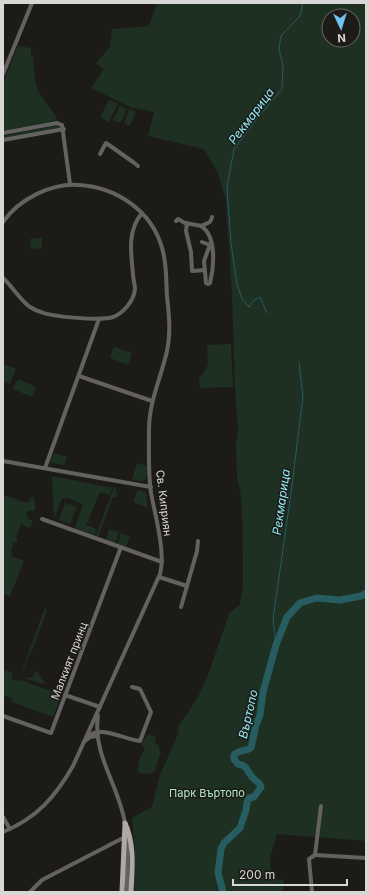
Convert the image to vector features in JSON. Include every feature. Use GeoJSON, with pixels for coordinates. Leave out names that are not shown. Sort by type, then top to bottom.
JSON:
{"type":"FeatureCollection","features":[{"type":"Feature","properties":{"kind":"main road"},"geometry":{"type":"LineString","coordinates":[[122,892],[125,823]]}},
{"type":"Feature","properties":{"kind":"main road"},"geometry":{"type":"LineString","coordinates":[[125,823],[131,843],[131,892]]}},
{"type":"Feature","properties":{"kind":"street"},"geometry":{"type":"LineString","coordinates":[[3,74],[32,3]]}},
{"type":"Feature","properties":{"kind":"street"},"geometry":{"type":"LineString","coordinates":[[3,133],[57,123],[61,124],[64,129],[70,184],[52,188],[32,197],[13,210],[3,222]]}},
{"type":"Feature","properties":{"kind":"street"},"geometry":{"type":"LineString","coordinates":[[3,140],[64,129]]}},
{"type":"Feature","properties":{"kind":"street"},"geometry":{"type":"LineString","coordinates":[[100,154],[106,143],[138,166]]}},
{"type":"Feature","properties":{"kind":"street","name":"Св. Киприян"},"geometry":{"type":"LineString","coordinates":[[3,832],[36,814],[54,795],[73,766],[159,577],[162,562],[151,487],[149,430],[152,401],[167,351],[169,319],[165,264],[162,248],[156,232],[142,213],[129,202],[107,190],[70,184]]}},
{"type":"Feature","properties":{"kind":"street"},"geometry":{"type":"LineString","coordinates":[[3,278],[28,306],[42,313],[67,317],[99,319],[113,317],[124,311],[135,290],[130,246],[132,232],[137,219],[142,213]]}},
{"type":"Feature","properties":{"kind":"street"},"geometry":{"type":"LineString","coordinates":[[176,221],[178,219],[187,223],[202,226],[211,221],[212,217]]}},
{"type":"Feature","properties":{"kind":"street"},"geometry":{"type":"LineString","coordinates":[[187,223],[186,231],[190,247],[192,271],[205,270]]}},
{"type":"Feature","properties":{"kind":"street"},"geometry":{"type":"LineString","coordinates":[[207,224],[207,231],[210,243],[214,264],[210,284],[206,283],[204,262],[210,243]]}},
{"type":"Feature","properties":{"kind":"street"},"geometry":{"type":"LineString","coordinates":[[202,226],[207,231]]}},
{"type":"Feature","properties":{"kind":"street"},"geometry":{"type":"LineString","coordinates":[[202,242],[210,243]]}},
{"type":"Feature","properties":{"kind":"street"},"geometry":{"type":"LineString","coordinates":[[45,468],[99,319]]}},
{"type":"Feature","properties":{"kind":"street"},"geometry":{"type":"LineString","coordinates":[[79,376],[152,401]]}},
{"type":"Feature","properties":{"kind":"street"},"geometry":{"type":"LineString","coordinates":[[3,466],[4,461],[151,487]]}},
{"type":"Feature","properties":{"kind":"street"},"geometry":{"type":"LineString","coordinates":[[42,519],[162,562]]}},
{"type":"Feature","properties":{"kind":"street"},"geometry":{"type":"LineString","coordinates":[[180,607],[197,551],[198,541]]}},
{"type":"Feature","properties":{"kind":"street","name":"Малкият принц"},"geometry":{"type":"LineString","coordinates":[[3,716],[51,733],[121,547]]}},
{"type":"Feature","properties":{"kind":"street"},"geometry":{"type":"LineString","coordinates":[[159,577],[187,586]]}},
{"type":"Feature","properties":{"kind":"street"},"geometry":{"type":"LineString","coordinates":[[82,745],[88,739],[104,732],[140,741],[151,712],[140,689],[132,687]]}},
{"type":"Feature","properties":{"kind":"street"},"geometry":{"type":"LineString","coordinates":[[66,695],[99,709],[97,734],[102,755],[123,812],[125,823],[127,846],[127,892]]}},
{"type":"Feature","properties":{"kind":"street"},"geometry":{"type":"LineString","coordinates":[[86,737],[89,734],[97,734]]}},
{"type":"Feature","properties":{"kind":"street"},"geometry":{"type":"LineString","coordinates":[[315,855],[321,806]]}},
{"type":"Feature","properties":{"kind":"street"},"geometry":{"type":"LineString","coordinates":[[3,817],[10,829]]}},
{"type":"Feature","properties":{"kind":"street"},"geometry":{"type":"LineString","coordinates":[[30,892],[42,880],[124,838]]}},
{"type":"Feature","properties":{"kind":"street"},"geometry":{"type":"LineString","coordinates":[[312,892],[309,860],[315,855],[366,858]]}},
{"type":"Feature","properties":{"kind":"green space","name":"Парк Въртопо"},"geometry":{"type":"Polygon","coordinates":[[[157,3],[366,3],[366,841],[277,834],[270,858],[272,879],[284,880],[283,892],[134,892],[135,852],[132,818],[152,807],[160,775],[178,734],[179,726],[198,697],[208,675],[229,614],[240,604],[243,587],[242,508],[237,478],[236,444],[238,431],[226,201],[218,173],[204,149],[148,136],[154,112],[130,107],[91,88],[104,69],[96,63],[110,47],[112,29],[149,26],[157,3]]]}},
{"type":"Feature","properties":{"kind":"green space"},"geometry":{"type":"Polygon","coordinates":[[[18,46],[31,48],[38,91],[57,118],[54,121],[3,131],[3,83],[18,46]]]}},
{"type":"Feature","properties":{"kind":"green space"},"geometry":{"type":"Polygon","coordinates":[[[109,100],[118,104],[109,122],[100,117],[109,100]]]}},
{"type":"Feature","properties":{"kind":"green space"},"geometry":{"type":"Polygon","coordinates":[[[120,105],[127,109],[120,123],[113,120],[120,105]]]}},
{"type":"Feature","properties":{"kind":"green space"},"geometry":{"type":"Polygon","coordinates":[[[129,109],[136,112],[130,126],[124,123],[129,109]]]}},
{"type":"Feature","properties":{"kind":"green space"},"geometry":{"type":"Polygon","coordinates":[[[59,125],[60,128],[3,138],[3,136],[59,125]]]}},
{"type":"Feature","properties":{"kind":"green space"},"geometry":{"type":"Polygon","coordinates":[[[42,238],[42,248],[31,249],[30,239],[42,238]]]}},
{"type":"Feature","properties":{"kind":"green space"},"geometry":{"type":"Polygon","coordinates":[[[231,344],[233,387],[200,388],[199,379],[208,365],[207,345],[231,344]]]}},
{"type":"Feature","properties":{"kind":"green space"},"geometry":{"type":"Polygon","coordinates":[[[114,347],[132,353],[128,365],[110,358],[114,347]]]}},
{"type":"Feature","properties":{"kind":"green space"},"geometry":{"type":"Polygon","coordinates":[[[3,364],[16,369],[10,384],[3,381],[3,364]]]}},
{"type":"Feature","properties":{"kind":"green space"},"geometry":{"type":"Polygon","coordinates":[[[18,379],[36,387],[32,397],[13,389],[18,379]]]}},
{"type":"Feature","properties":{"kind":"green space"},"geometry":{"type":"Polygon","coordinates":[[[54,453],[67,457],[64,465],[50,463],[54,453]]]}},
{"type":"Feature","properties":{"kind":"green space"},"geometry":{"type":"Polygon","coordinates":[[[137,463],[147,466],[147,478],[144,481],[138,481],[137,479],[132,480],[137,463]]]}},
{"type":"Feature","properties":{"kind":"green space"},"geometry":{"type":"Polygon","coordinates":[[[52,476],[112,488],[110,495],[100,492],[88,521],[94,525],[85,521],[87,525],[97,529],[95,535],[75,528],[83,504],[65,497],[65,499],[62,498],[54,519],[52,476]]]}},
{"type":"Feature","properties":{"kind":"green space"},"geometry":{"type":"Polygon","coordinates":[[[114,487],[116,488],[115,492],[118,493],[116,498],[113,497],[98,537],[96,536],[114,487]]]}},
{"type":"Feature","properties":{"kind":"green space"},"geometry":{"type":"Polygon","coordinates":[[[138,490],[146,492],[148,508],[133,502],[138,490]]]}},
{"type":"Feature","properties":{"kind":"green space"},"geometry":{"type":"Polygon","coordinates":[[[5,496],[27,503],[32,496],[35,502],[35,509],[34,511],[28,511],[26,513],[28,519],[33,520],[30,528],[21,524],[16,537],[18,538],[16,543],[14,542],[11,556],[24,561],[10,596],[4,594],[3,597],[3,501],[5,496]]]}},
{"type":"Feature","properties":{"kind":"green space"},"geometry":{"type":"Polygon","coordinates":[[[65,503],[77,507],[70,524],[59,520],[65,503]]]}},
{"type":"Feature","properties":{"kind":"green space"},"geometry":{"type":"Polygon","coordinates":[[[109,529],[119,532],[115,543],[106,540],[109,529]]]}},
{"type":"Feature","properties":{"kind":"green space"},"geometry":{"type":"Polygon","coordinates":[[[121,533],[130,537],[126,547],[118,544],[121,533]]]}},
{"type":"Feature","properties":{"kind":"green space"},"geometry":{"type":"Polygon","coordinates":[[[45,608],[47,610],[32,651],[31,650],[21,673],[45,608]]]}},
{"type":"Feature","properties":{"kind":"green space"},"geometry":{"type":"Polygon","coordinates":[[[3,670],[13,673],[11,679],[16,681],[21,680],[61,695],[53,717],[12,702],[13,699],[3,695],[3,670]]]}},
{"type":"Feature","properties":{"kind":"green space"},"geometry":{"type":"Polygon","coordinates":[[[35,671],[39,673],[38,675],[42,676],[41,678],[44,681],[43,684],[24,678],[33,677],[35,671]]]}},
{"type":"Feature","properties":{"kind":"green space"},"geometry":{"type":"Polygon","coordinates":[[[147,735],[154,736],[156,738],[155,743],[159,746],[160,754],[154,773],[143,774],[138,772],[138,763],[145,749],[142,746],[142,741],[147,735]]]}},
{"type":"Feature","properties":{"kind":"waterway","name":"Рекмарица"},"geometry":{"type":"LineString","coordinates":[[267,313],[260,297],[253,301],[249,307],[242,299],[237,284],[231,243],[227,187],[234,149],[258,117],[282,89],[283,66],[279,49],[281,36],[300,16],[303,3]]}},
{"type":"Feature","properties":{"kind":"waterway","name":"Рекмарица"},"geometry":{"type":"LineString","coordinates":[[276,645],[273,619],[303,397],[299,362]]}},
{"type":"Feature","properties":{"kind":"waterway","name":"Въртопо"},"geometry":{"type":"LineString","coordinates":[[223,892],[218,873],[221,849],[224,843],[240,828],[249,798],[254,797],[261,787],[245,767],[238,764],[234,759],[234,755],[238,752],[251,748],[256,725],[260,715],[263,692],[276,645],[287,617],[300,603],[316,598],[340,600],[361,596],[366,593]]}}]}
